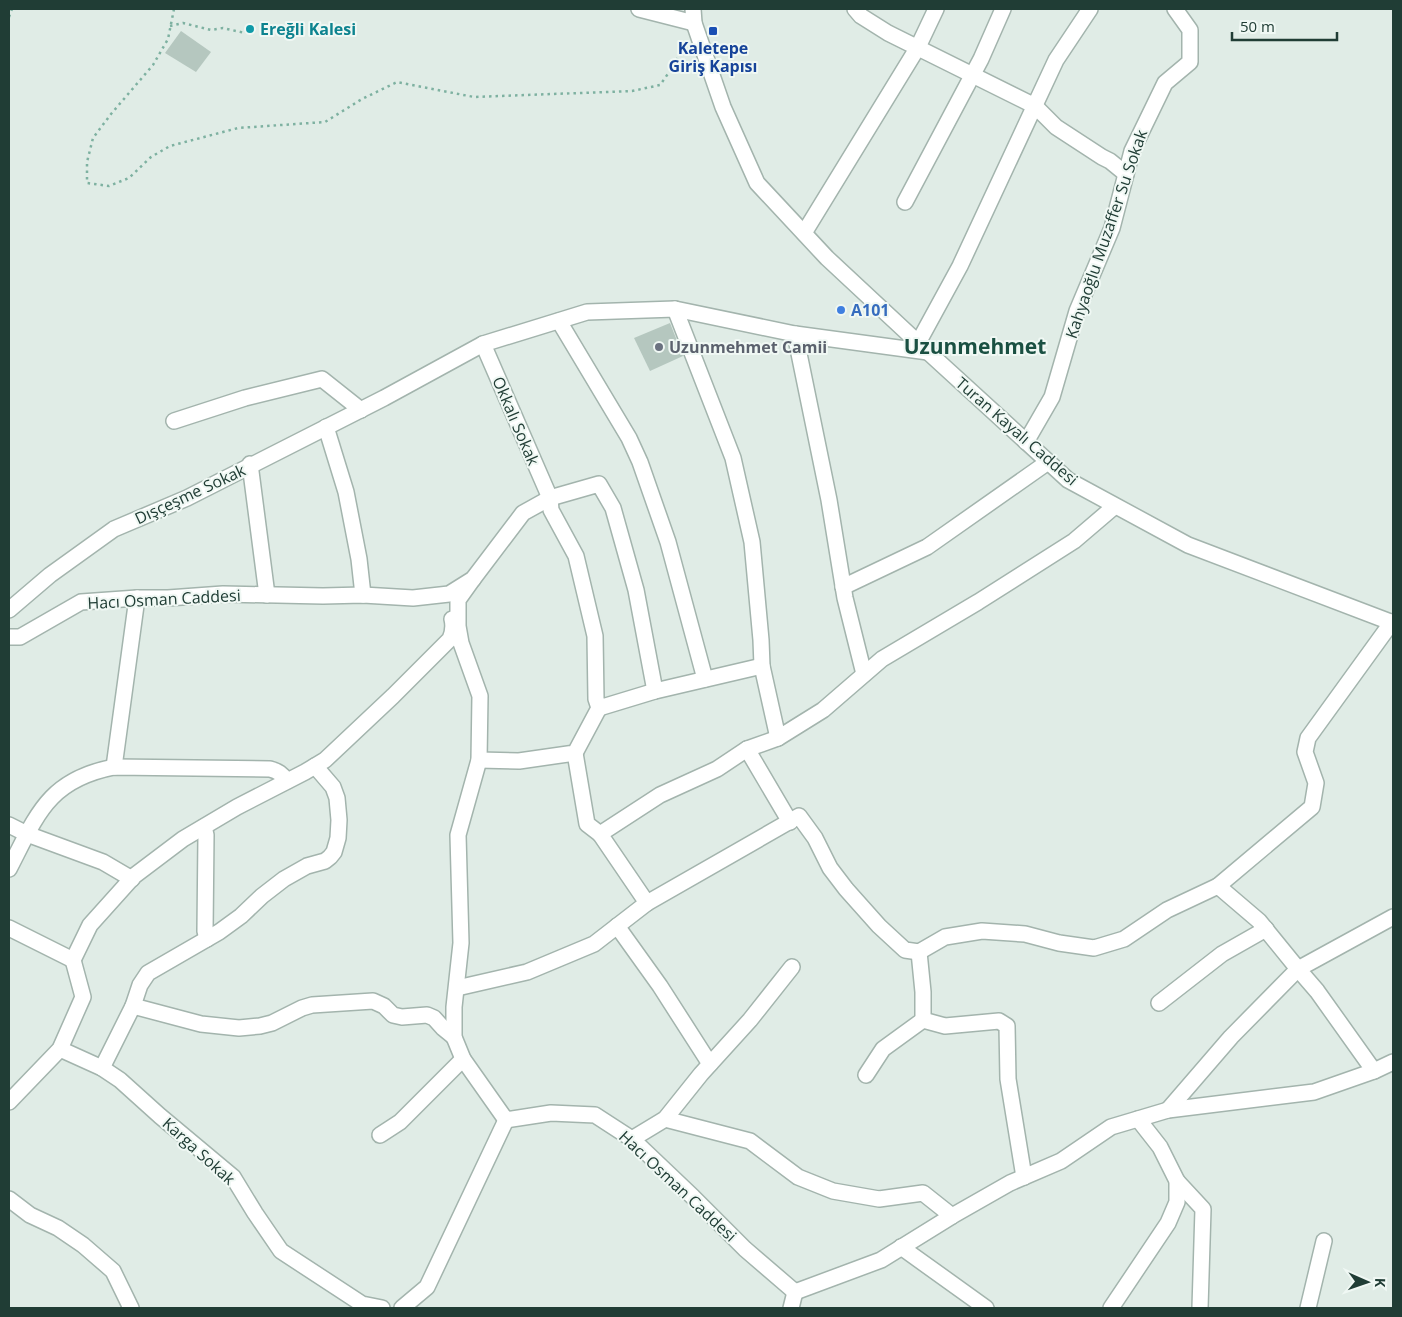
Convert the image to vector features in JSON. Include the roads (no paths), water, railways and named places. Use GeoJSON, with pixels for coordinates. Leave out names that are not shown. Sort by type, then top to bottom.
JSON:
{"type":"FeatureCollection","features":[{"type":"Feature","properties":{"kind":"street"},"geometry":{"type":"LineString","coordinates":[[639,9],[694,16]]}},
{"type":"Feature","properties":{"kind":"street"},"geometry":{"type":"LineString","coordinates":[[855,9],[861,16],[888,33],[1035,106],[1056,127],[1110,161],[1126,174]]}},
{"type":"Feature","properties":{"kind":"street"},"geometry":{"type":"LineString","coordinates":[[804,233],[918,47],[936,9]]}},
{"type":"Feature","properties":{"kind":"street"},"geometry":{"type":"LineString","coordinates":[[905,202],[973,75],[1003,9]]}},
{"type":"Feature","properties":{"kind":"street"},"geometry":{"type":"LineString","coordinates":[[923,347],[1056,60],[1090,9]]}},
{"type":"Feature","properties":{"kind":"street","name":"Kahyaoğlu Muzaffer Su Sokak"},"geometry":{"type":"LineString","coordinates":[[1026,442],[1052,397],[1077,311],[1112,228],[1132,151],[1164,83],[1190,62],[1190,30],[1175,9]]}},
{"type":"Feature","properties":{"kind":"street","name":"Turan Kayalı Caddesi"},"geometry":{"type":"LineString","coordinates":[[694,16],[723,107],[757,183],[828,258],[1068,480],[1188,545],[1392,622]]}},
{"type":"Feature","properties":{"kind":"street"},"geometry":{"type":"LineString","coordinates":[[674,309],[733,458],[752,542],[762,666],[778,738]]}},
{"type":"Feature","properties":{"kind":"street","name":"Dışçeşme Sokak"},"geometry":{"type":"LineString","coordinates":[[9,610],[50,575],[114,529],[187,498],[361,410],[483,344],[587,312],[674,309],[795,334],[923,347]]}},
{"type":"Feature","properties":{"kind":"street"},"geometry":{"type":"LineString","coordinates":[[559,321],[629,438],[640,462],[668,542],[705,679]]}},
{"type":"Feature","properties":{"kind":"street"},"geometry":{"type":"LineString","coordinates":[[795,334],[829,500],[844,587],[864,674]]}},
{"type":"Feature","properties":{"kind":"street","name":"Okkalı Sokak"},"geometry":{"type":"LineString","coordinates":[[483,344],[550,498]]}},
{"type":"Feature","properties":{"kind":"street"},"geometry":{"type":"LineString","coordinates":[[174,421],[245,398],[322,380],[361,410]]}},
{"type":"Feature","properties":{"kind":"street"},"geometry":{"type":"LineString","coordinates":[[326,428],[346,492],[359,559],[363,595]]}},
{"type":"Feature","properties":{"kind":"street"},"geometry":{"type":"LineString","coordinates":[[844,587],[927,547],[1048,462]]}},
{"type":"Feature","properties":{"kind":"street"},"geometry":{"type":"LineString","coordinates":[[250,465],[267,595]]}},
{"type":"Feature","properties":{"kind":"street","name":"Hacı Osman Caddesi"},"geometry":{"type":"LineString","coordinates":[[9,637],[20,636],[81,602],[222,594],[363,595],[452,600],[473,579],[524,513],[550,498],[599,484],[612,508],[636,590],[655,691]]}},
{"type":"Feature","properties":{"kind":"street"},"geometry":{"type":"LineString","coordinates":[[550,498],[551,510],[576,556],[596,636],[596,699],[599,708]]}},
{"type":"Feature","properties":{"kind":"street"},"geometry":{"type":"LineString","coordinates":[[600,834],[660,795],[716,769],[747,749],[778,738],[823,710],[882,659],[978,602],[1074,541],[1116,506]]}},
{"type":"Feature","properties":{"kind":"street"},"geometry":{"type":"LineString","coordinates":[[114,767],[137,598]]}},
{"type":"Feature","properties":{"kind":"street"},"geometry":{"type":"LineString","coordinates":[[402,1308],[427,1287],[506,1120],[463,1059],[454,1037],[454,1007],[461,943],[458,835],[479,760],[480,696],[456,641],[458,626],[452,600]]}},
{"type":"Feature","properties":{"kind":"street"},"geometry":{"type":"LineString","coordinates":[[457,988],[527,972],[594,944],[647,903],[799,816],[815,838],[830,868],[840,882],[879,926],[905,950],[919,952],[945,937],[982,931],[1025,934],[1059,943],[1094,948],[1124,940],[1167,910],[1218,886],[1312,807],[1316,783],[1305,752],[1308,738],[1392,622]]}},
{"type":"Feature","properties":{"kind":"street"},"geometry":{"type":"LineString","coordinates":[[9,1102],[15,1085],[60,1049],[83,997],[73,960],[90,925],[132,879],[182,839],[237,807],[315,766],[334,753],[456,641]]}},
{"type":"Feature","properties":{"kind":"street"},"geometry":{"type":"LineString","coordinates":[[647,903],[600,834],[587,824],[575,753],[599,708],[655,691],[762,666]]}},
{"type":"Feature","properties":{"kind":"street"},"geometry":{"type":"LineString","coordinates":[[747,749],[790,821]]}},
{"type":"Feature","properties":{"kind":"street"},"geometry":{"type":"LineString","coordinates":[[479,760],[519,761],[575,753]]}},
{"type":"Feature","properties":{"kind":"street"},"geometry":{"type":"LineString","coordinates":[[102,1068],[133,1006],[140,985],[148,973],[230,925],[272,887],[284,879],[307,866],[330,857],[334,852],[340,820],[337,798],[333,787],[315,766]]}},
{"type":"Feature","properties":{"kind":"street"},"geometry":{"type":"LineString","coordinates":[[9,869],[41,810],[61,789],[85,775],[114,767],[270,769],[278,771],[287,781]]}},
{"type":"Feature","properties":{"kind":"street"},"geometry":{"type":"LineString","coordinates":[[9,825],[27,834],[103,862],[132,879]]}},
{"type":"Feature","properties":{"kind":"street"},"geometry":{"type":"LineString","coordinates":[[204,827],[206,835],[206,939]]}},
{"type":"Feature","properties":{"kind":"street"},"geometry":{"type":"LineString","coordinates":[[1218,886],[1266,929],[1317,991],[1374,1071]]}},
{"type":"Feature","properties":{"kind":"street"},"geometry":{"type":"LineString","coordinates":[[1168,1110],[1231,1037],[1298,970],[1393,917]]}},
{"type":"Feature","properties":{"kind":"street"},"geometry":{"type":"LineString","coordinates":[[617,926],[660,986],[710,1064]]}},
{"type":"Feature","properties":{"kind":"street"},"geometry":{"type":"LineString","coordinates":[[9,928],[73,960]]}},
{"type":"Feature","properties":{"kind":"street"},"geometry":{"type":"LineString","coordinates":[[1158,1003],[1222,954],[1266,929]]}},
{"type":"Feature","properties":{"kind":"street"},"geometry":{"type":"LineString","coordinates":[[919,952],[923,992],[923,1020]]}},
{"type":"Feature","properties":{"kind":"street"},"geometry":{"type":"LineString","coordinates":[[632,1139],[665,1119],[710,1064],[750,1020],[792,967]]}},
{"type":"Feature","properties":{"kind":"street"},"geometry":{"type":"LineString","coordinates":[[133,1006],[201,1024],[239,1028],[272,1023],[312,1004],[372,1001],[384,1006],[393,1015],[402,1017],[427,1015],[434,1018],[442,1028],[454,1037]]}},
{"type":"Feature","properties":{"kind":"street"},"geometry":{"type":"LineString","coordinates":[[866,1075],[883,1049],[923,1020]]}},
{"type":"Feature","properties":{"kind":"street"},"geometry":{"type":"LineString","coordinates":[[923,1020],[945,1026],[999,1021],[1007,1026],[1008,1079],[1024,1176]]}},
{"type":"Feature","properties":{"kind":"street","name":"Karga Sokak"},"geometry":{"type":"LineString","coordinates":[[60,1049],[102,1068],[120,1080],[233,1177],[255,1213],[282,1251],[362,1304],[382,1308]]}},
{"type":"Feature","properties":{"kind":"street"},"geometry":{"type":"LineString","coordinates":[[380,1135],[400,1122],[463,1059]]}},
{"type":"Feature","properties":{"kind":"street"},"geometry":{"type":"LineString","coordinates":[[791,1308],[795,1292],[881,1260],[1010,1183],[1061,1161],[1111,1127],[1168,1110],[1314,1092],[1374,1071],[1393,1062]]}},
{"type":"Feature","properties":{"kind":"street","name":"Hacı Osman Caddesi"},"geometry":{"type":"LineString","coordinates":[[506,1120],[551,1113],[595,1115],[632,1139],[746,1249],[795,1292]]}},
{"type":"Feature","properties":{"kind":"street"},"geometry":{"type":"LineString","coordinates":[[665,1119],[750,1141],[798,1177],[833,1192],[879,1199],[923,1193],[952,1216]]}},
{"type":"Feature","properties":{"kind":"street"},"geometry":{"type":"LineString","coordinates":[[1138,1119],[1160,1147],[1177,1182],[1203,1209],[1200,1308]]}},
{"type":"Feature","properties":{"kind":"street"},"geometry":{"type":"LineString","coordinates":[[1111,1308],[1168,1223],[1177,1202],[1177,1182]]}},
{"type":"Feature","properties":{"kind":"street"},"geometry":{"type":"LineString","coordinates":[[9,1199],[30,1215],[58,1228],[83,1245],[113,1271],[131,1308]]}},
{"type":"Feature","properties":{"kind":"street"},"geometry":{"type":"LineString","coordinates":[[1308,1308],[1324,1241]]}},
{"type":"Feature","properties":{"kind":"street"},"geometry":{"type":"LineString","coordinates":[[901,1247],[986,1308]]}},
{"type":"Feature","properties":{"kind":"place","name":"Ereğli Kalesi"},"geometry":{"type":"Point","coordinates":[250,29]}},
{"type":"Feature","properties":{"kind":"place","name":"Kaletepe Giriş Kapısı"},"geometry":{"type":"Point","coordinates":[713,31]}},
{"type":"Feature","properties":{"kind":"place","name":"A101"},"geometry":{"type":"Point","coordinates":[841,310]}},
{"type":"Feature","properties":{"kind":"place","name":"Uzunmehmet Camii"},"geometry":{"type":"Point","coordinates":[659,347]}},
{"type":"Feature","properties":{"kind":"district","name":"Uzunmehmet"},"geometry":{"type":"Point","coordinates":[975,347]}}]}
